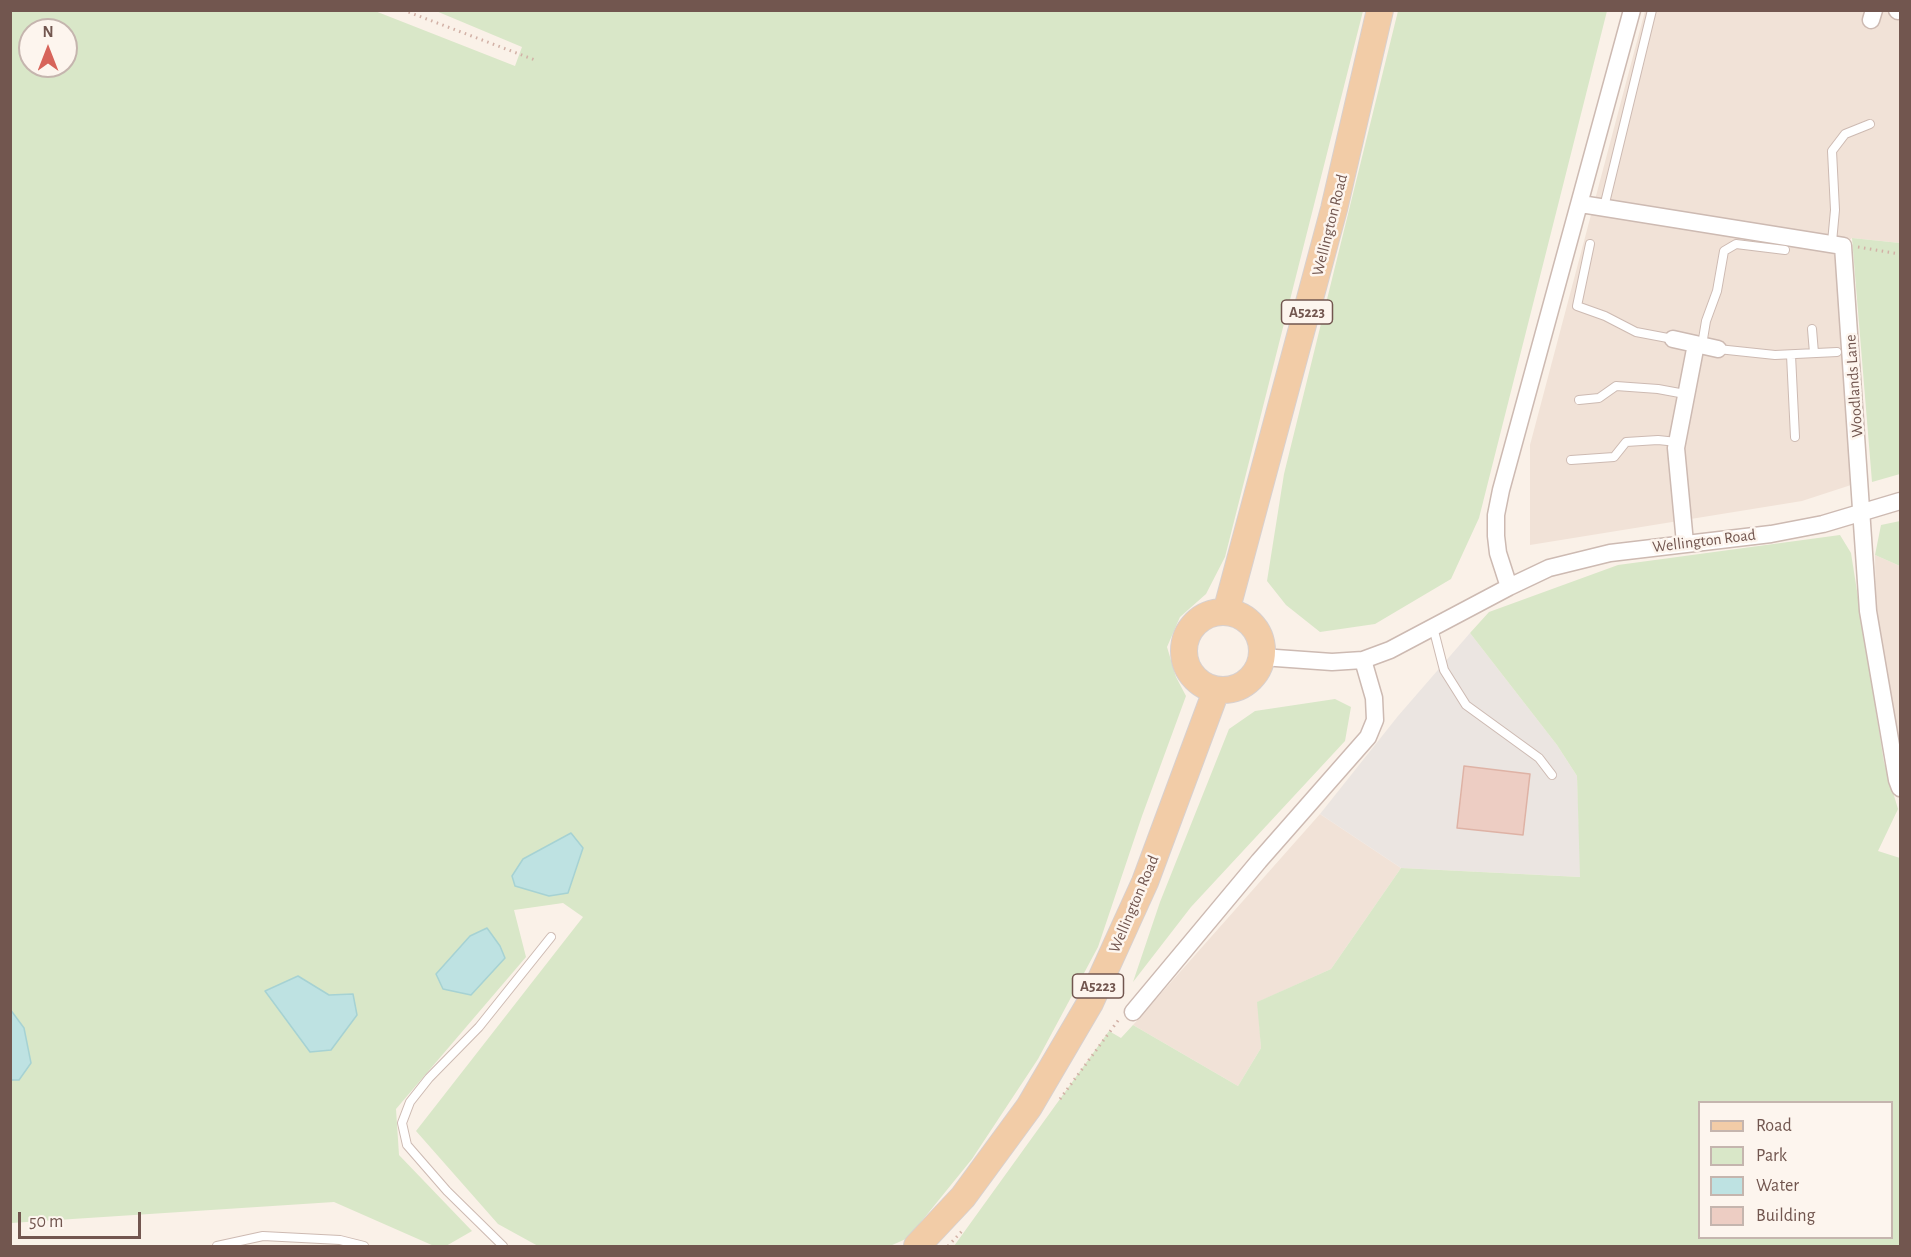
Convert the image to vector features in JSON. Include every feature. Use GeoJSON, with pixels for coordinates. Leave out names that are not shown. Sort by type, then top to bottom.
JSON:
{"type":"FeatureCollection","features":[{"type":"Feature","properties":{"kind":"main road","name":"Wellington Road"},"geometry":{"type":"LineString","coordinates":[[1226,612],[1334,209],[1380,10]]}},
{"type":"Feature","properties":{"kind":"main road"},"geometry":{"type":"LineString","coordinates":[[1226,612],[1250,622],[1262,644],[1262,657],[1258,669],[1241,687],[1216,691],[1203,686],[1193,678],[1186,666],[1183,653],[1185,640],[1191,627],[1200,618],[1213,613],[1226,612]]}},
{"type":"Feature","properties":{"kind":"main road","name":"Wellington Road"},"geometry":{"type":"LineString","coordinates":[[917,1246],[963,1197],[1029,1107],[1090,1003],[1145,882],[1216,691]]}},
{"type":"Feature","properties":{"kind":"street"},"geometry":{"type":"LineString","coordinates":[[1509,587],[1498,553],[1496,515],[1632,10]]}},
{"type":"Feature","properties":{"kind":"street"},"geometry":{"type":"LineString","coordinates":[[1581,204],[1837,244]]}},
{"type":"Feature","properties":{"kind":"street","name":"Woodlands Lane"},"geometry":{"type":"LineString","coordinates":[[1837,244],[1862,513],[1868,611],[1900,788]]}},
{"type":"Feature","properties":{"kind":"street"},"geometry":{"type":"LineString","coordinates":[[1673,339],[1718,349]]}},
{"type":"Feature","properties":{"kind":"street"},"geometry":{"type":"LineString","coordinates":[[1685,543],[1677,442],[1685,394],[1699,344]]}},
{"type":"Feature","properties":{"kind":"street","name":"Wellington Road"},"geometry":{"type":"LineString","coordinates":[[1262,657],[1332,662],[1363,660],[1390,650],[1550,568],[1610,553],[1771,534],[1862,513],[1900,501]]}},
{"type":"Feature","properties":{"kind":"street"},"geometry":{"type":"LineString","coordinates":[[1133,1012],[1259,861],[1368,737],[1375,720],[1374,698],[1363,660]]}},
{"type":"Feature","properties":{"kind":"lane"},"geometry":{"type":"LineString","coordinates":[[1604,207],[1652,10]]}},
{"type":"Feature","properties":{"kind":"lane"},"geometry":{"type":"LineString","coordinates":[[1837,244],[1832,151],[1845,134],[1870,124]]}},
{"type":"Feature","properties":{"kind":"lane"},"geometry":{"type":"LineString","coordinates":[[1590,244],[1577,306],[1605,316],[1636,332],[1673,339]]}},
{"type":"Feature","properties":{"kind":"lane"},"geometry":{"type":"LineString","coordinates":[[1699,344],[1717,291],[1724,251],[1736,244],[1785,250]]}},
{"type":"Feature","properties":{"kind":"lane"},"geometry":{"type":"LineString","coordinates":[[1812,329],[1814,353]]}},
{"type":"Feature","properties":{"kind":"lane"},"geometry":{"type":"LineString","coordinates":[[1718,349],[1791,355],[1837,352]]}},
{"type":"Feature","properties":{"kind":"lane"},"geometry":{"type":"LineString","coordinates":[[1791,355],[1795,437]]}},
{"type":"Feature","properties":{"kind":"lane"},"geometry":{"type":"LineString","coordinates":[[1579,400],[1599,398],[1616,386],[1685,394]]}},
{"type":"Feature","properties":{"kind":"lane"},"geometry":{"type":"LineString","coordinates":[[1571,460],[1614,457],[1626,442],[1658,440],[1677,442]]}},
{"type":"Feature","properties":{"kind":"lane"},"geometry":{"type":"LineString","coordinates":[[1433,627],[1444,670],[1467,705],[1539,758],[1552,775]]}},
{"type":"Feature","properties":{"kind":"lane"},"geometry":{"type":"LineString","coordinates":[[503,1246],[447,1191],[407,1145],[402,1123],[410,1102],[429,1078],[479,1026],[551,937]]}},
{"type":"Feature","properties":{"kind":"lane"},"geometry":{"type":"LineString","coordinates":[[217,1246],[263,1236],[340,1240],[364,1246]]}},
{"type":"Feature","properties":{"kind":"path"},"geometry":{"type":"LineString","coordinates":[[403,10],[535,60]]}},
{"type":"Feature","properties":{"kind":"path"},"geometry":{"type":"LineString","coordinates":[[1837,244],[1900,254]]}},
{"type":"Feature","properties":{"kind":"shaded area"},"geometry":{"type":"Polygon","coordinates":[[[1645,11],[1900,11],[1900,243],[1852,238],[1843,246],[1851,485],[1802,501],[1530,545],[1530,445],[1645,11]]]}},
{"type":"Feature","properties":{"kind":"shaded area"},"geometry":{"type":"Polygon","coordinates":[[[1875,555],[1900,566],[1900,747],[1876,617],[1875,555]]]}},
{"type":"Feature","properties":{"kind":"shaded area"},"geometry":{"type":"Polygon","coordinates":[[[1470,633],[1557,745],[1577,776],[1581,877],[1401,868],[1320,814],[1398,716],[1470,633]]]}},
{"type":"Feature","properties":{"kind":"shaded area"},"geometry":{"type":"Polygon","coordinates":[[[1320,814],[1401,868],[1331,969],[1258,1002],[1261,1048],[1238,1086],[1133,1025],[1320,814]]]}},
{"type":"Feature","properties":{"kind":"green space"},"geometry":{"type":"Polygon","coordinates":[[[11,11],[375,11],[515,66],[522,47],[436,11],[1363,11],[1225,557],[1206,594],[1180,617],[1167,647],[1176,677],[1186,696],[1142,816],[1098,947],[1038,1059],[972,1159],[908,1238],[890,1246],[538,1246],[498,1224],[416,1131],[583,917],[563,903],[514,910],[526,957],[396,1109],[399,1155],[472,1231],[446,1246],[434,1246],[334,1202],[11,1223],[11,1080],[19,1080],[24,1028],[10,1009],[11,11]],[[298,976],[310,1052],[353,994],[329,995],[298,976]]]}},
{"type":"Feature","properties":{"kind":"green space"},"geometry":{"type":"Polygon","coordinates":[[[1398,11],[1607,11],[1479,518],[1451,579],[1375,624],[1320,632],[1286,605],[1267,581],[1284,474],[1398,11]]]}},
{"type":"Feature","properties":{"kind":"green space"},"geometry":{"type":"Polygon","coordinates":[[[1852,238],[1900,243],[1900,474],[1872,482],[1852,238]]]}},
{"type":"Feature","properties":{"kind":"green space"},"geometry":{"type":"Polygon","coordinates":[[[1900,521],[1900,566],[1875,555],[1881,525],[1900,521]]]}},
{"type":"Feature","properties":{"kind":"green space"},"geometry":{"type":"Polygon","coordinates":[[[1840,535],[1851,553],[1884,762],[1898,809],[1878,851],[1900,858],[1900,1246],[954,1246],[1109,1031],[1121,1038],[1133,1025],[1238,1086],[1261,1048],[1257,1002],[1331,969],[1401,868],[1580,877],[1577,776],[1557,745],[1470,633],[1489,612],[1618,565],[1840,535]]]}},
{"type":"Feature","properties":{"kind":"green space"},"geometry":{"type":"Polygon","coordinates":[[[1335,699],[1351,707],[1345,741],[1191,907],[1133,982],[1160,902],[1229,729],[1255,711],[1335,699]]]}},
{"type":"Feature","properties":{"kind":"water"},"geometry":{"type":"Polygon","coordinates":[[[571,833],[583,848],[568,893],[549,896],[515,886],[512,876],[523,859],[571,833]]]}},
{"type":"Feature","properties":{"kind":"water"},"geometry":{"type":"Polygon","coordinates":[[[487,928],[500,946],[505,958],[471,995],[443,989],[436,974],[470,936],[487,928]]]}},
{"type":"Feature","properties":{"kind":"water"},"geometry":{"type":"Polygon","coordinates":[[[298,976],[329,995],[353,994],[357,1015],[331,1050],[310,1052],[265,991],[298,976]]]}},
{"type":"Feature","properties":{"kind":"water"},"geometry":{"type":"Polygon","coordinates":[[[10,1009],[24,1028],[31,1063],[19,1080],[11,1080],[10,1009]]]}},
{"type":"Feature","properties":{"kind":"building"},"geometry":{"type":"Polygon","coordinates":[[[1464,766],[1530,774],[1523,835],[1457,828],[1464,766]]]}}]}
